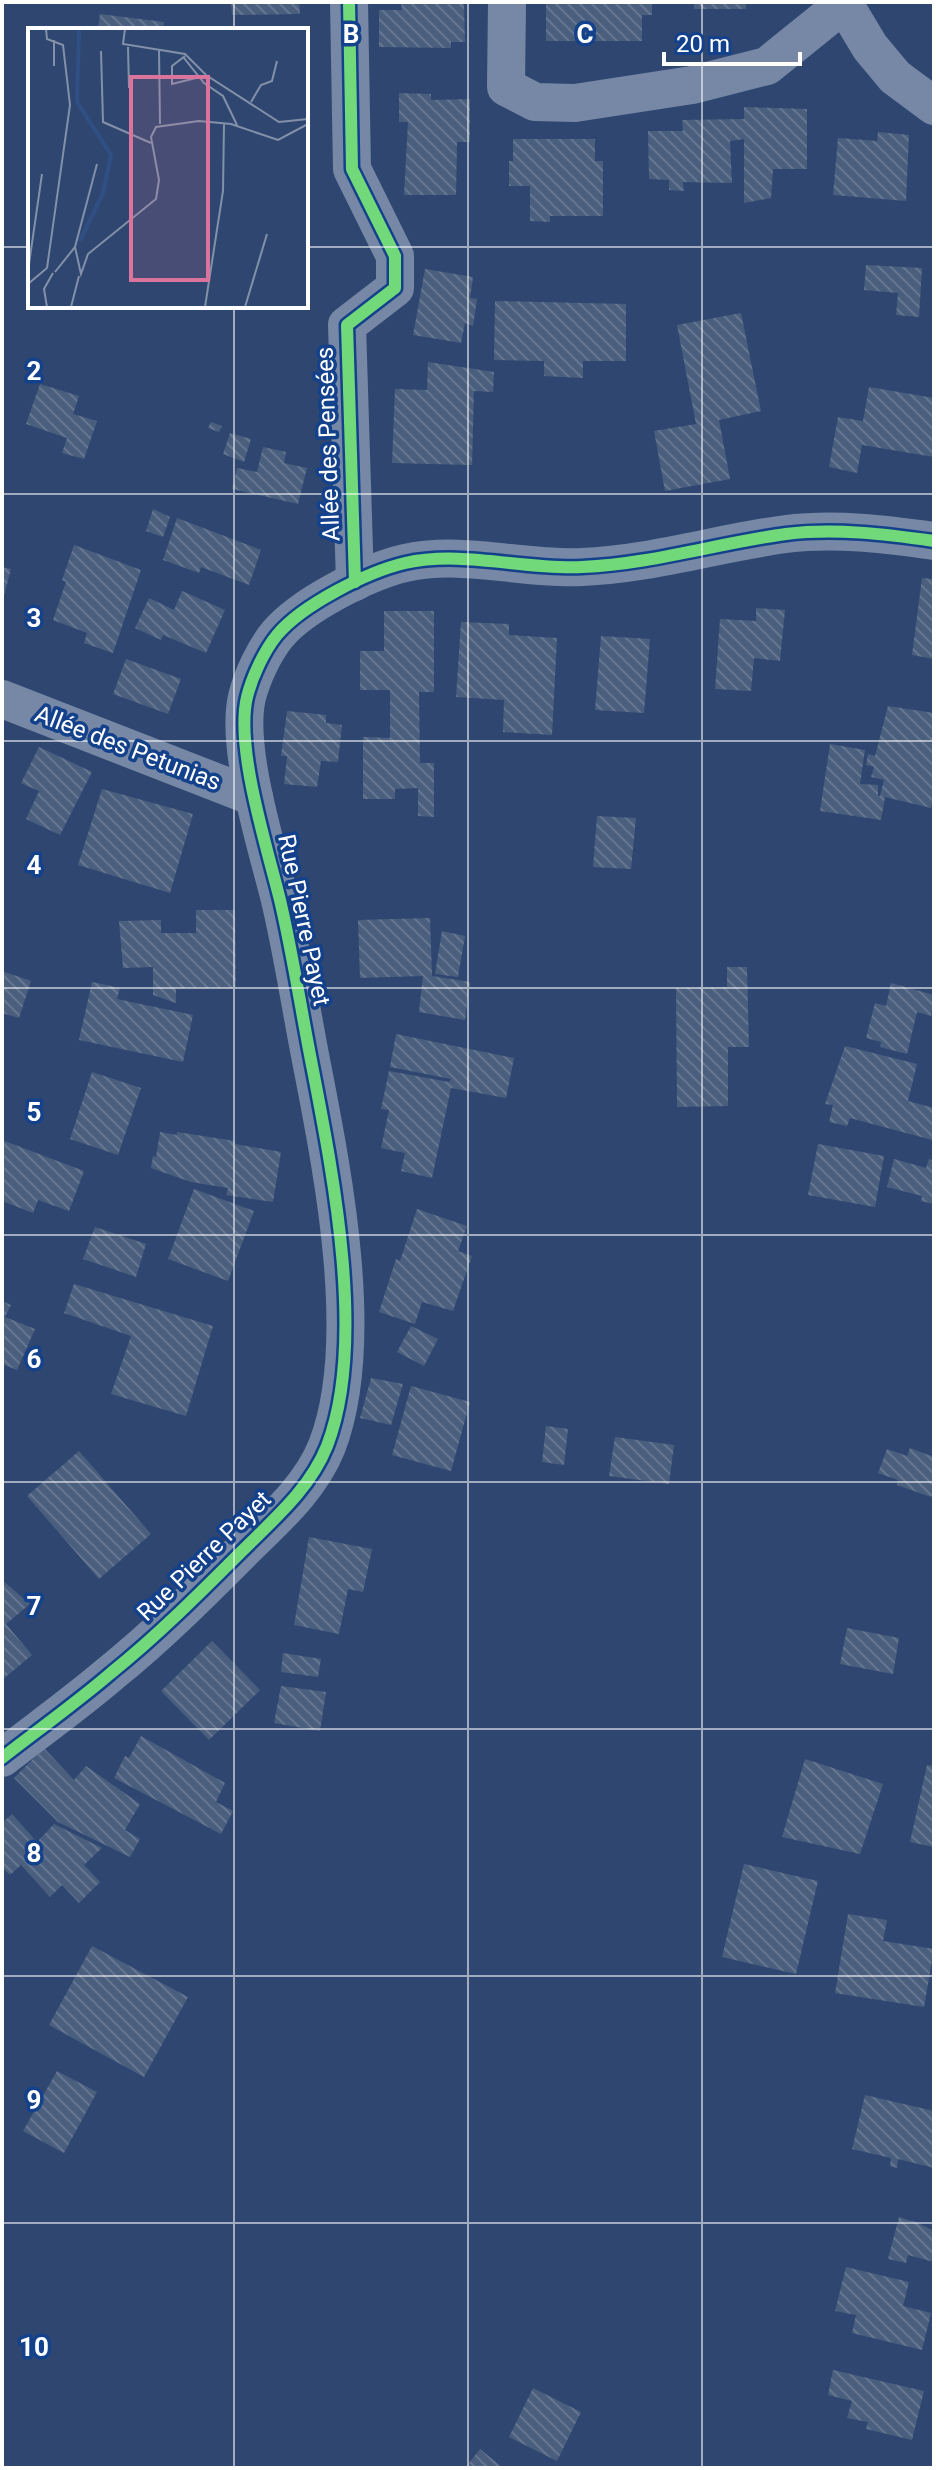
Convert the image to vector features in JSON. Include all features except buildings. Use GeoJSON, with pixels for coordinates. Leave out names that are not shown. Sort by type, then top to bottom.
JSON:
{"type":"FeatureCollection","features":[{"type":"Feature","properties":{"kind":"street","name":"Allée des Pensées"},"geometry":{"type":"LineString","coordinates":[[349,2],[352,169],[395,256],[395,288],[347,325],[355,582]]}},
{"type":"Feature","properties":{"kind":"street"},"geometry":{"type":"LineString","coordinates":[[507,2],[506,87],[535,102],[575,103],[692,85],[767,66],[844,3],[870,47],[895,77],[934,106]]}},
{"type":"Feature","properties":{"kind":"street","name":"Rue Pierre Payet"},"geometry":{"type":"LineString","coordinates":[[2,1758],[111,1674],[195,1598],[288,1506],[309,1480],[327,1445],[338,1403],[345,1332],[341,1250],[326,1145],[287,930],[254,797],[243,726],[247,695],[277,635],[315,603],[355,582],[405,563],[458,558],[518,565],[578,567],[638,562],[789,533],[835,531],[934,541]]}},
{"type":"Feature","properties":{"kind":"street","name":"Allée des Petunias"},"geometry":{"type":"LineString","coordinates":[[2,699],[254,797]]}},
{"type":"Feature","properties":{"kind":"cycle path"},"geometry":{"type":"LineString","coordinates":[[349,2],[352,169],[395,256],[395,288],[347,325],[355,582]]}},
{"type":"Feature","properties":{"kind":"cycle path"},"geometry":{"type":"LineString","coordinates":[[2,1758],[145,1644],[278,1516],[320,1462],[339,1403],[345,1356],[345,1304],[335,1199],[288,938],[254,798],[245,743],[244,718],[249,689],[263,656],[277,635],[318,601],[354,582],[405,563],[471,559],[582,567],[634,562],[786,534],[823,532],[879,534],[934,541]]}}]}
